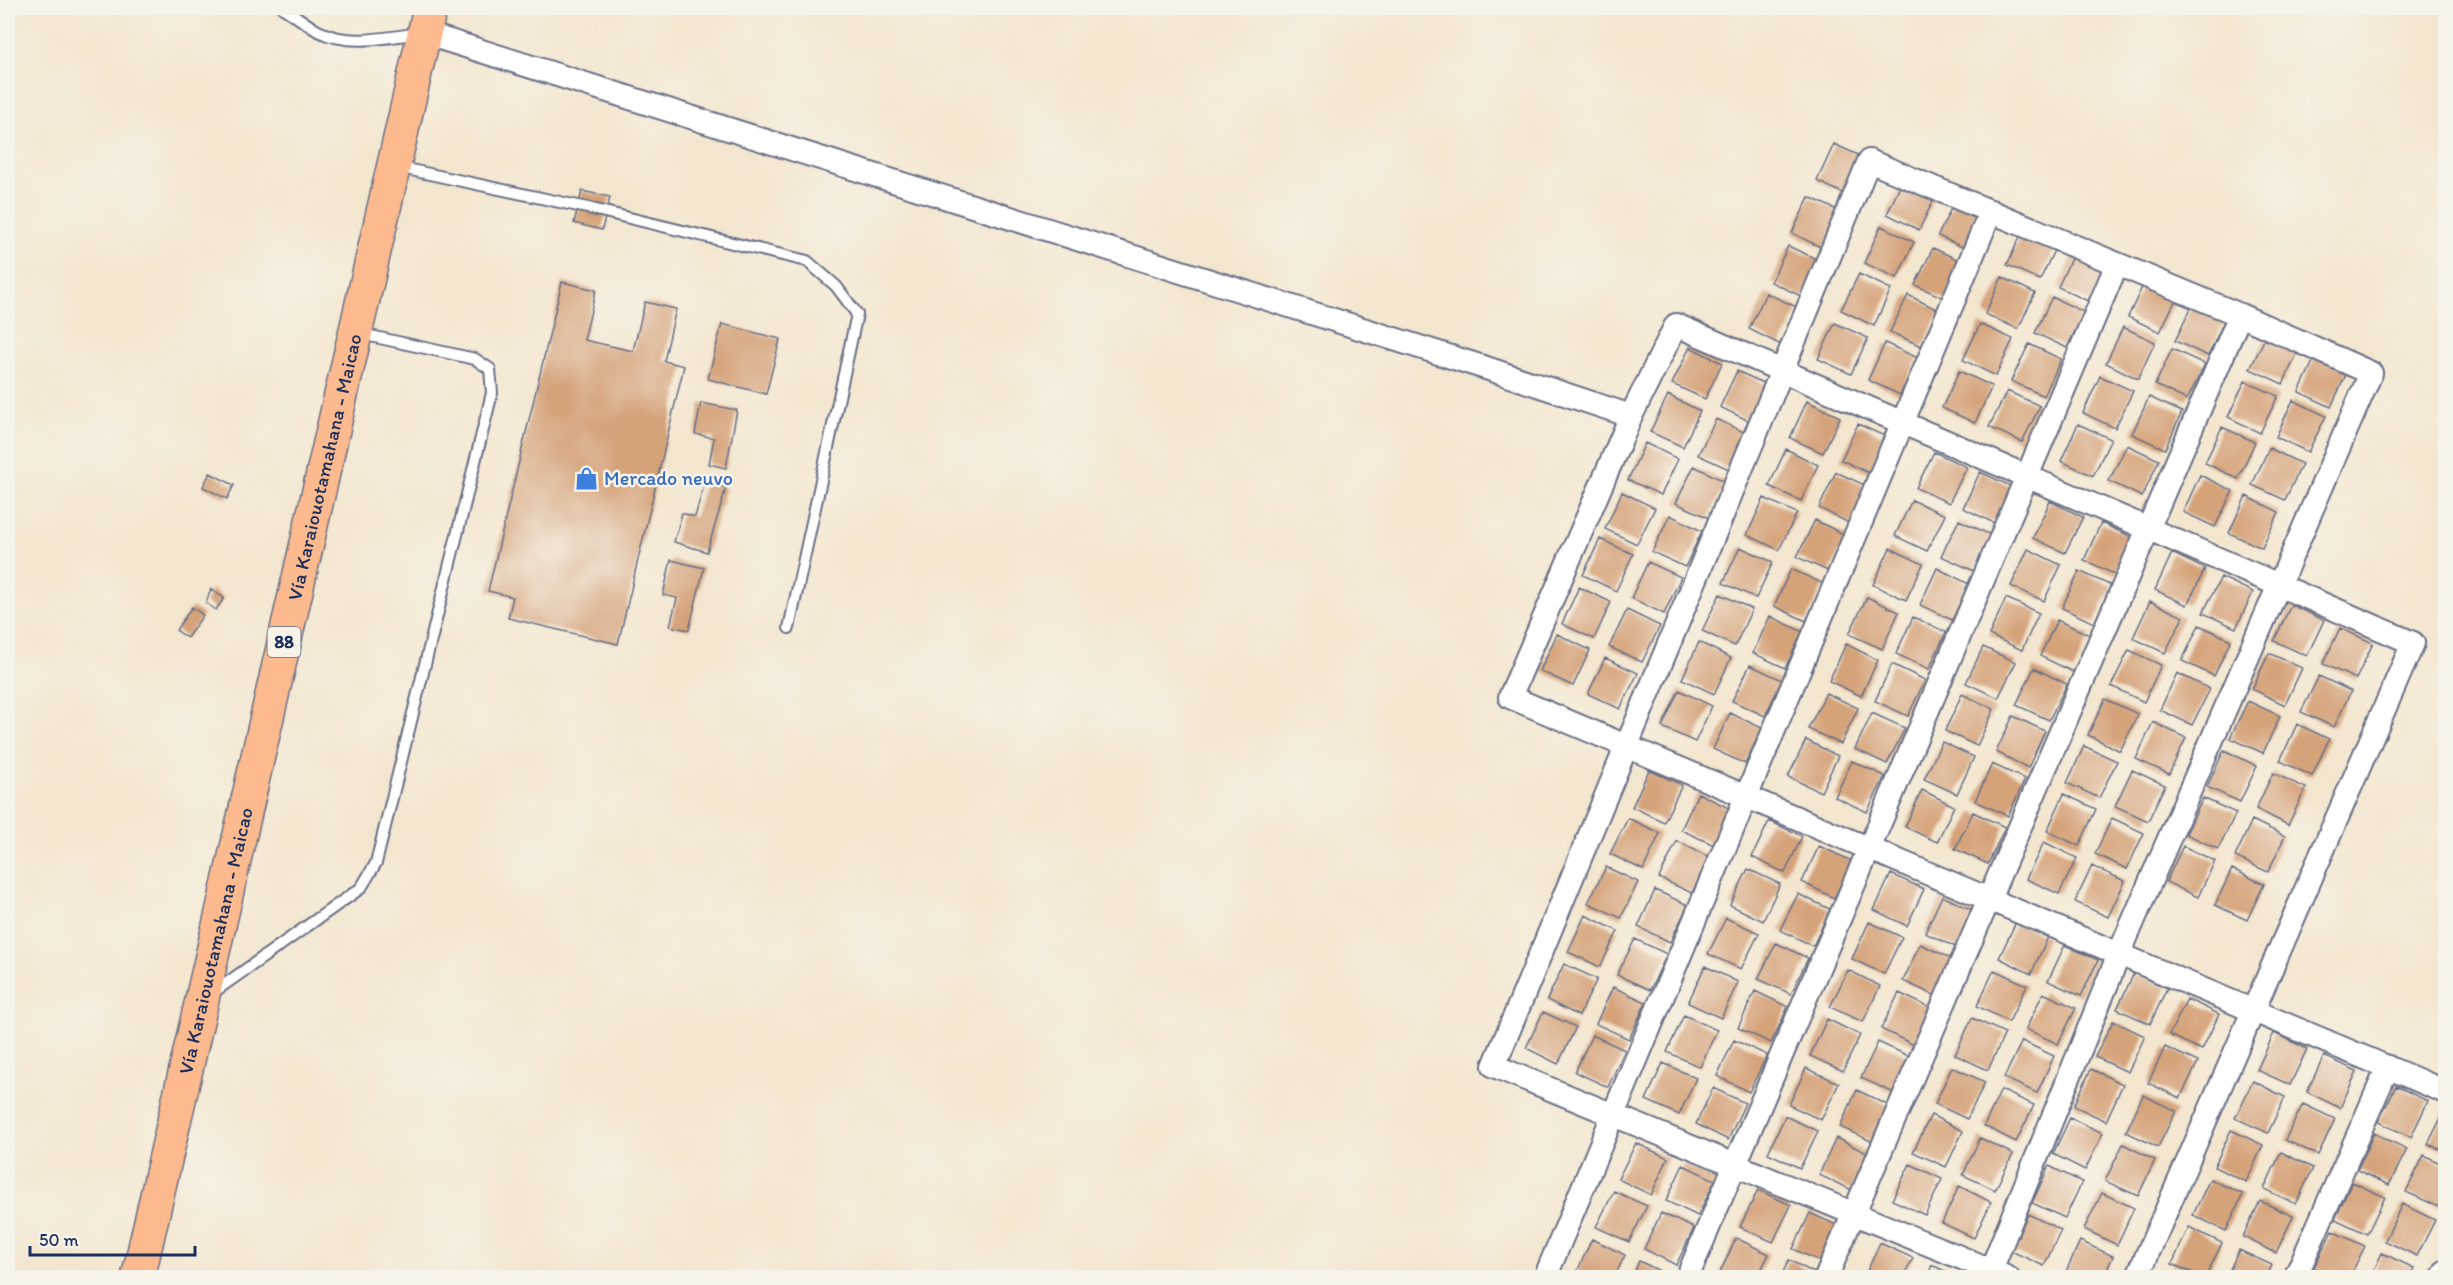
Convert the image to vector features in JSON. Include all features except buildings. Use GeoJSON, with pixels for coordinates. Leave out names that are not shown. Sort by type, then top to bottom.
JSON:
{"type":"FeatureCollection","features":[{"type":"Feature","properties":{"kind":"highway","name":"Vía Karaiouotamahana - Maicao"},"geometry":{"type":"LineString","coordinates":[[138,1278],[427,20]]}},
{"type":"Feature","properties":{"kind":"street"},"geometry":{"type":"LineString","coordinates":[[427,20],[1631,416]]}},
{"type":"Feature","properties":{"kind":"street"},"geometry":{"type":"LineString","coordinates":[[1869,161],[2117,264],[2371,373],[2119,954],[1995,1275],[1494,1066],[1869,161]]}},
{"type":"Feature","properties":{"kind":"street"},"geometry":{"type":"LineString","coordinates":[[1545,1278],[1991,211]]}},
{"type":"Feature","properties":{"kind":"street"},"geometry":{"type":"LineString","coordinates":[[1687,1278],[2117,264]]}},
{"type":"Feature","properties":{"kind":"street"},"geometry":{"type":"LineString","coordinates":[[1826,1278],[2240,315]]}},
{"type":"Feature","properties":{"kind":"street"},"geometry":{"type":"LineString","coordinates":[[2137,1278],[2253,1011],[2413,643],[1676,325],[1631,416],[1510,697],[2253,1011],[2388,1067],[2445,1092]]}},
{"type":"Feature","properties":{"kind":"street"},"geometry":{"type":"LineString","coordinates":[[2295,1278],[2388,1067]]}},
{"type":"Feature","properties":{"kind":"street"},"geometry":{"type":"LineString","coordinates":[[2442,1278],[2445,1271]]}},
{"type":"Feature","properties":{"kind":"lane"},"geometry":{"type":"LineString","coordinates":[[283,8],[320,32],[346,39],[361,40],[427,20]]}},
{"type":"Feature","properties":{"kind":"lane"},"geometry":{"type":"LineString","coordinates":[[394,166],[592,209],[807,261],[836,286],[856,314],[789,628]]}},
{"type":"Feature","properties":{"kind":"lane"},"geometry":{"type":"LineString","coordinates":[[201,1001],[361,888],[376,863],[492,393],[490,369],[475,359],[356,333]]}},
{"type":"Feature","properties":{"kind":"place","name":"Mercado neuvo"},"geometry":{"type":"Point","coordinates":[586,478]}}]}
